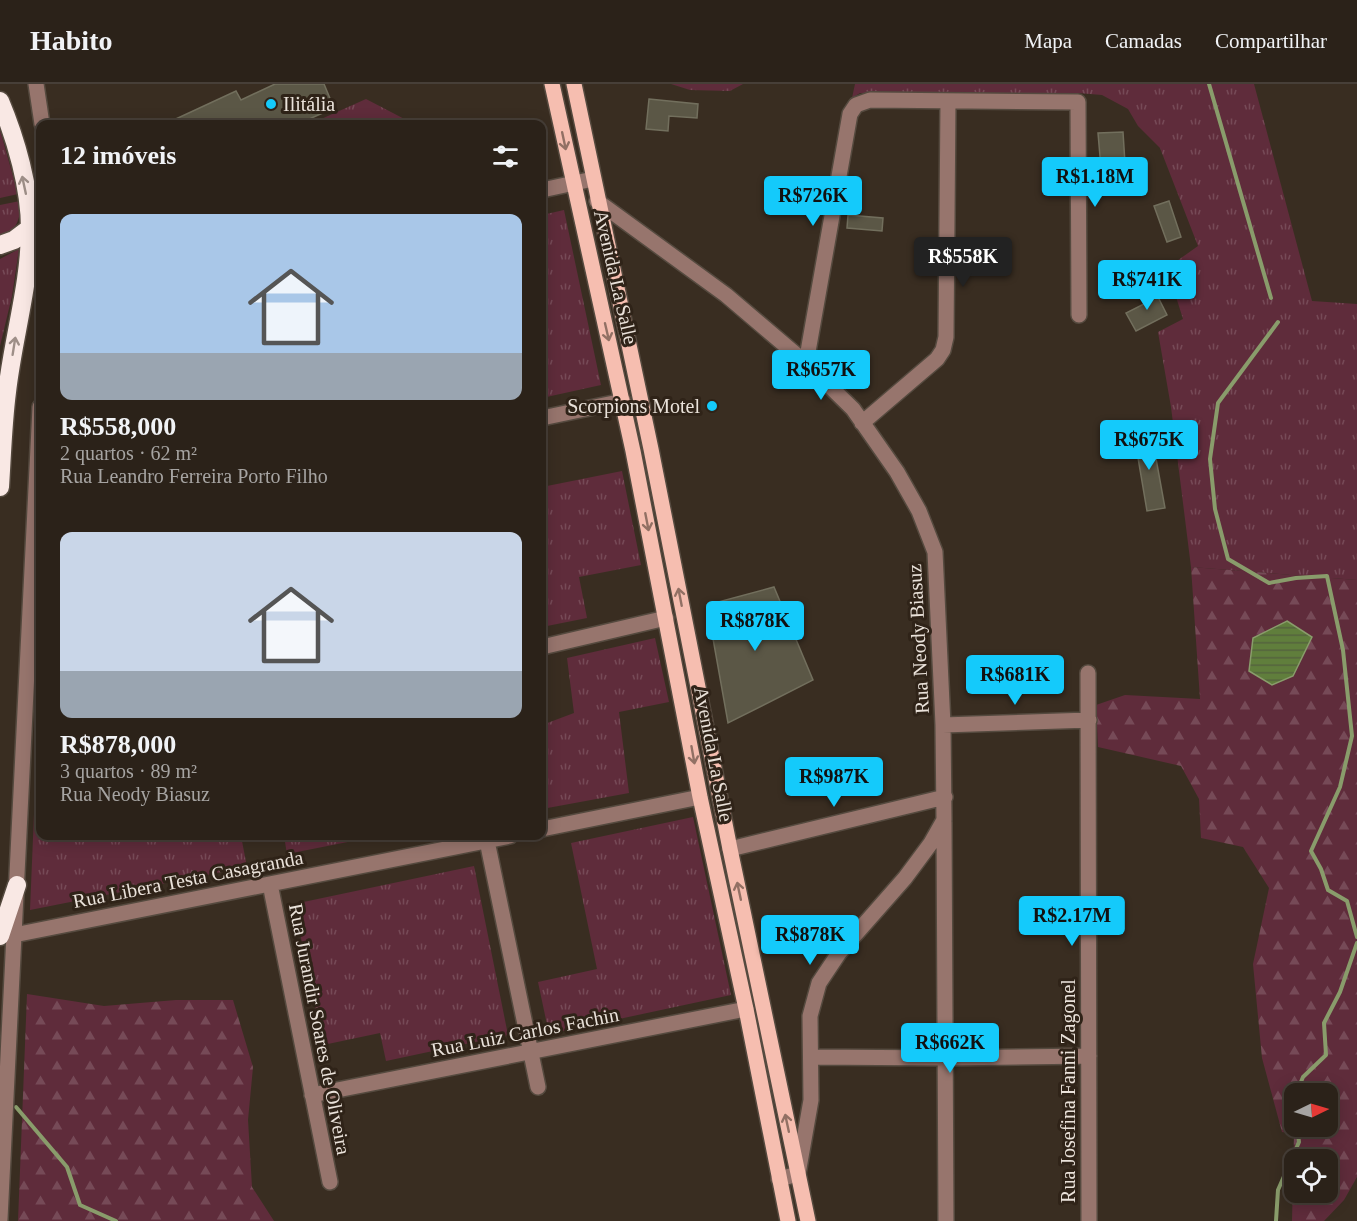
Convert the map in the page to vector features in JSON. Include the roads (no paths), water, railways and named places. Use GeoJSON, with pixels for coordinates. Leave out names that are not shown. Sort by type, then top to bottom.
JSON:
{"type":"FeatureCollection","features":[{"type":"Feature","properties":{"kind":"highway"},"geometry":{"type":"LineString","coordinates":[[0,101],[15,144],[27,196],[30,228],[28,260],[7,392],[0,488]]}},
{"type":"Feature","properties":{"kind":"highway"},"geometry":{"type":"LineString","coordinates":[[0,245],[14,240],[30,228]]}},
{"type":"Feature","properties":{"kind":"highway"},"geometry":{"type":"LineString","coordinates":[[7,935],[17,885]]}},
{"type":"Feature","properties":{"kind":"main road","name":"Avenida La Salle"},"geometry":{"type":"LineString","coordinates":[[552,84],[623,401],[700,797],[746,1009],[788,1221]]}},
{"type":"Feature","properties":{"kind":"main road","name":"Avenida La Salle"},"geometry":{"type":"LineString","coordinates":[[574,84],[651,449],[730,849],[808,1221]]}},
{"type":"Feature","properties":{"kind":"main road"},"geometry":{"type":"LineString","coordinates":[[633,451],[651,449]]}},
{"type":"Feature","properties":{"kind":"main road"},"geometry":{"type":"LineString","coordinates":[[687,726],[705,723]]}},
{"type":"Feature","properties":{"kind":"street"},"geometry":{"type":"LineString","coordinates":[[36,84],[41,120]]}},
{"type":"Feature","properties":{"kind":"street"},"geometry":{"type":"LineString","coordinates":[[806,363],[850,114],[856,105],[870,100],[1078,102],[1079,315]]}},
{"type":"Feature","properties":{"kind":"street"},"geometry":{"type":"LineString","coordinates":[[862,423],[937,359],[943,350],[946,337],[948,101]]}},
{"type":"Feature","properties":{"kind":"street"},"geometry":{"type":"LineString","coordinates":[[546,189],[593,179]]}},
{"type":"Feature","properties":{"kind":"street","name":"Rua Neody Biasuz"},"geometry":{"type":"LineString","coordinates":[[597,201],[726,295],[806,363],[853,409],[897,472],[919,511],[935,552],[943,725],[944,820],[931,843],[905,878],[839,953],[819,983],[810,1016],[811,1100],[798,1174]]}},
{"type":"Feature","properties":{"kind":"street"},"geometry":{"type":"LineString","coordinates":[[546,417],[623,401]]}},
{"type":"Feature","properties":{"kind":"street"},"geometry":{"type":"LineString","coordinates":[[17,885],[36,482]]}},
{"type":"Feature","properties":{"kind":"street"},"geometry":{"type":"LineString","coordinates":[[546,646],[666,618]]}},
{"type":"Feature","properties":{"kind":"street","name":"Rua Josefina Fanni Zagonel"},"geometry":{"type":"LineString","coordinates":[[1089,673],[1089,1221]]}},
{"type":"Feature","properties":{"kind":"street"},"geometry":{"type":"LineString","coordinates":[[943,725],[1089,720]]}},
{"type":"Feature","properties":{"kind":"street"},"geometry":{"type":"LineString","coordinates":[[546,828],[700,797]]}},
{"type":"Feature","properties":{"kind":"street"},"geometry":{"type":"LineString","coordinates":[[730,849],[945,797]]}},
{"type":"Feature","properties":{"kind":"street"},"geometry":{"type":"LineString","coordinates":[[944,820],[946,1221]]}},
{"type":"Feature","properties":{"kind":"street","name":"Rua Libera Testa Casagranda"},"geometry":{"type":"LineString","coordinates":[[7,935],[270,884],[478,840]]}},
{"type":"Feature","properties":{"kind":"street"},"geometry":{"type":"LineString","coordinates":[[487,840],[538,1087]]}},
{"type":"Feature","properties":{"kind":"street","name":"Rua Jurandir Soares de Oliveira"},"geometry":{"type":"LineString","coordinates":[[270,884],[330,1182]]}},
{"type":"Feature","properties":{"kind":"street"},"geometry":{"type":"LineString","coordinates":[[0,1220],[7,935]]}},
{"type":"Feature","properties":{"kind":"street","name":"Rua Luiz Carlos Fachin"},"geometry":{"type":"LineString","coordinates":[[312,1095],[746,1009]]}},
{"type":"Feature","properties":{"kind":"street"},"geometry":{"type":"LineString","coordinates":[[812,1057],[1089,1056]]}},
{"type":"Feature","properties":{"kind":"street"},"geometry":{"type":"LineString","coordinates":[[779,1179],[798,1174]]}},
{"type":"Feature","properties":{"kind":"waterway"},"geometry":{"type":"LineString","coordinates":[[1209,84],[1271,298]]}},
{"type":"Feature","properties":{"kind":"waterway"},"geometry":{"type":"LineString","coordinates":[[1278,322],[1218,403],[1210,459],[1215,509],[1228,559],[1269,583],[1327,576],[1343,650],[1352,736],[1340,787],[1311,851],[1321,869],[1328,890],[1347,901],[1357,937]]}},
{"type":"Feature","properties":{"kind":"waterway"},"geometry":{"type":"LineString","coordinates":[[1301,1083],[1303,1077],[1326,1055],[1324,1023],[1340,992],[1357,943]]}},
{"type":"Feature","properties":{"kind":"waterway"},"geometry":{"type":"LineString","coordinates":[[16,1107],[67,1167],[80,1205],[116,1221]]}},
{"type":"Feature","properties":{"kind":"waterway"},"geometry":{"type":"LineString","coordinates":[[1276,1221],[1278,1190],[1299,1142],[1298,1137]]}},
{"type":"Feature","properties":{"kind":"place","name":"Ilitália"},"geometry":{"type":"Point","coordinates":[271,104]}},
{"type":"Feature","properties":{"kind":"place","name":"Scorpions Motel"},"geometry":{"type":"Point","coordinates":[712,406]}}]}
